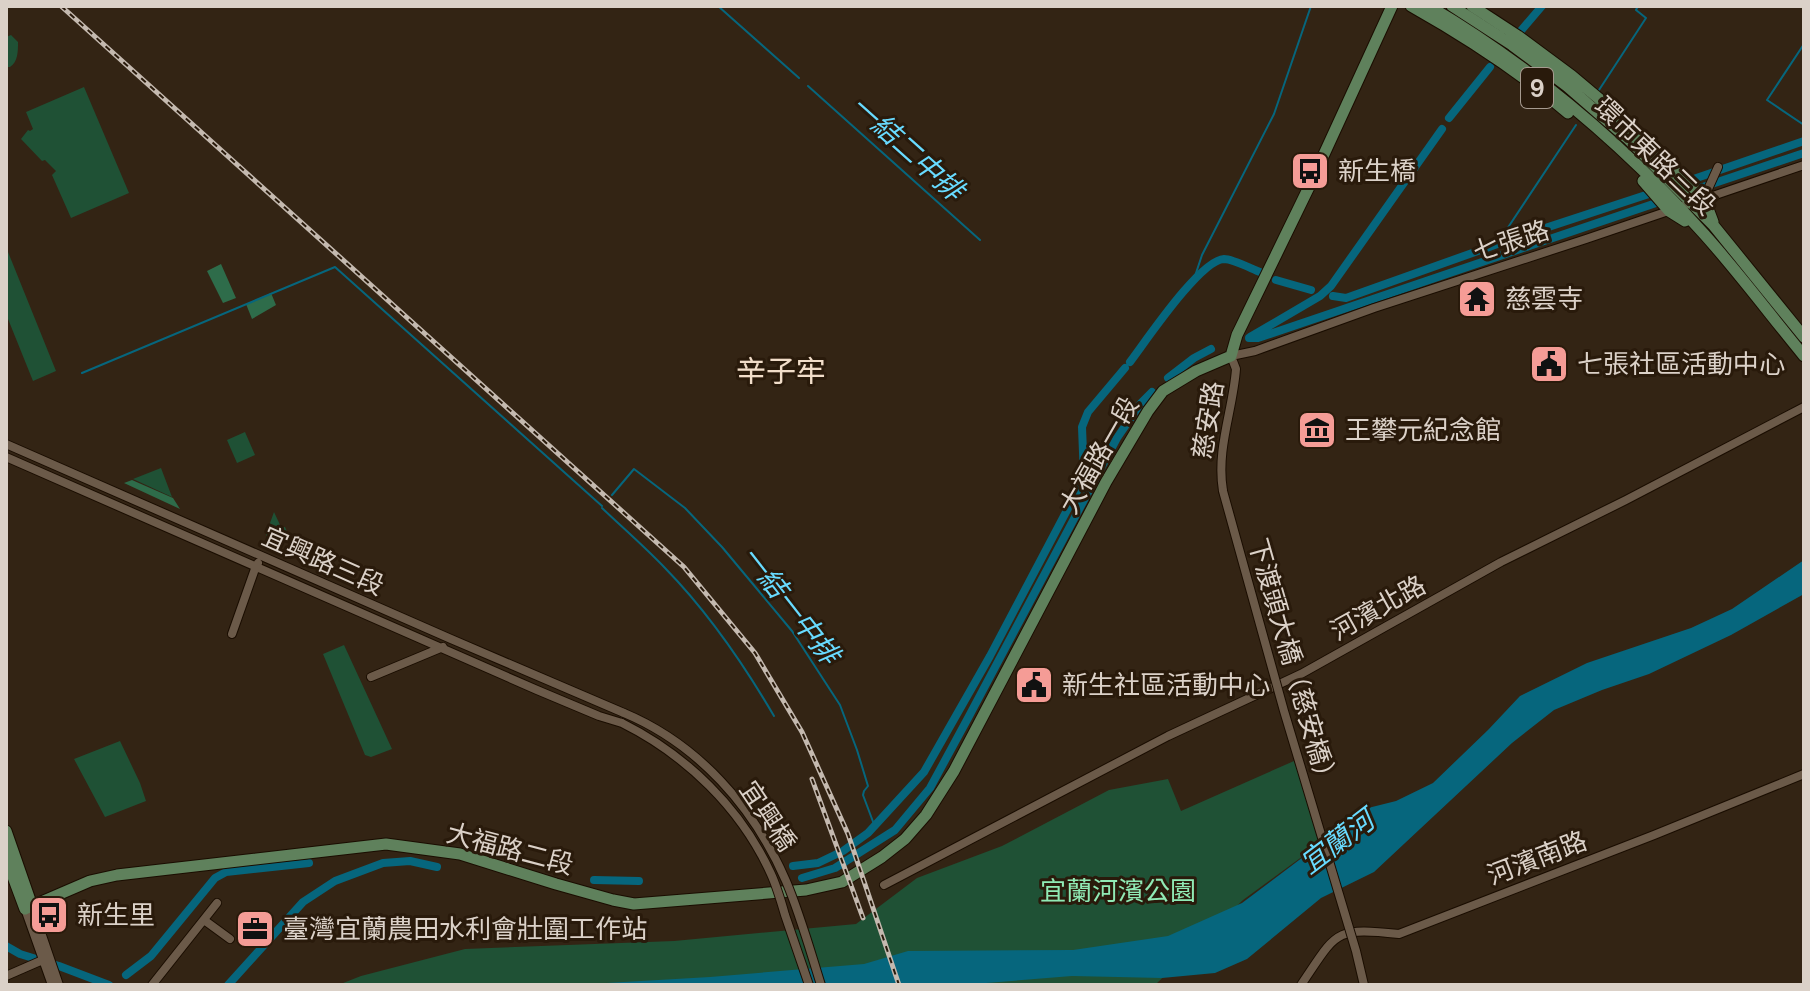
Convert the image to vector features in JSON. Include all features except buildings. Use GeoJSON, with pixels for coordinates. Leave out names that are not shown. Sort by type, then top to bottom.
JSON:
{"type":"FeatureCollection","features":[{"type":"Feature","properties":{"kind":"main road"},"geometry":{"type":"LineString","coordinates":[[1231,356],[1237,335],[1392,6]]}},
{"type":"Feature","properties":{"kind":"main road","name":"環市東路三段"},"geometry":{"type":"LineString","coordinates":[[1411,6],[1509,67],[1662,180],[1704,198],[1710,231]]}},
{"type":"Feature","properties":{"kind":"main road","name":"環市東路三段"},"geometry":{"type":"LineString","coordinates":[[1429,6],[1530,73],[1691,203],[1710,231]]}},
{"type":"Feature","properties":{"kind":"main road","name":"環市東路三段"},"geometry":{"type":"LineString","coordinates":[[1452,6],[1567,86],[1627,138],[1662,180]]}},
{"type":"Feature","properties":{"kind":"main road","name":"環市東路三段"},"geometry":{"type":"LineString","coordinates":[[1472,6],[1518,36],[1603,102],[1662,180],[1674,209],[1710,231]]}},
{"type":"Feature","properties":{"kind":"main road","name":"9"},"geometry":{"type":"LineString","coordinates":[[1710,231],[1804,337]]}},
{"type":"Feature","properties":{"kind":"main road","name":"9"},"geometry":{"type":"LineString","coordinates":[[1710,231],[1804,356]]}},
{"type":"Feature","properties":{"kind":"main road","name":"大福路一段"},"geometry":{"type":"LineString","coordinates":[[799,891],[842,882],[859,872],[905,839],[926,815],[954,771],[1106,482],[1148,411],[1163,391],[1196,371],[1231,356]]}},
{"type":"Feature","properties":{"kind":"main road"},"geometry":{"type":"LineString","coordinates":[[6,831],[28,907]]}},
{"type":"Feature","properties":{"kind":"main road","name":"大福路二段"},"geometry":{"type":"LineString","coordinates":[[28,907],[90,881],[117,875],[386,844],[460,854],[634,904],[799,891]]}},
{"type":"Feature","properties":{"kind":"main road"},"geometry":{"type":"LineString","coordinates":[[6,858],[28,907]]}},
{"type":"Feature","properties":{"kind":"street","name":"七張路"},"geometry":{"type":"LineString","coordinates":[[1231,356],[1255,351],[1374,308],[1804,165]]}},
{"type":"Feature","properties":{"kind":"street"},"geometry":{"type":"LineString","coordinates":[[1704,198],[1718,167]]}},
{"type":"Feature","properties":{"kind":"street","name":"慈安路"},"geometry":{"type":"LineString","coordinates":[[1223,491],[1220,458],[1236,369],[1231,356]]}},
{"type":"Feature","properties":{"kind":"street","name":"河濱北路"},"geometry":{"type":"LineString","coordinates":[[884,885],[1168,736],[1301,674],[1501,562],[1804,407]]}},
{"type":"Feature","properties":{"kind":"street","name":"宜興路三段"},"geometry":{"type":"LineString","coordinates":[[6,444],[624,713]]}},
{"type":"Feature","properties":{"kind":"street","name":"宜興路三段"},"geometry":{"type":"LineString","coordinates":[[6,457],[599,716],[622,723]]}},
{"type":"Feature","properties":{"kind":"street","name":"下渡頭大橋（慈安橋）"},"geometry":{"type":"LineString","coordinates":[[1223,491],[1364,985]]}},
{"type":"Feature","properties":{"kind":"street"},"geometry":{"type":"LineString","coordinates":[[232,634],[256,566],[264,557]]}},
{"type":"Feature","properties":{"kind":"street"},"geometry":{"type":"LineString","coordinates":[[371,677],[442,648],[451,639]]}},
{"type":"Feature","properties":{"kind":"street","name":"宜興橋"},"geometry":{"type":"LineString","coordinates":[[624,713],[687,749],[714,774],[755,823],[786,880],[821,985]]}},
{"type":"Feature","properties":{"kind":"street","name":"宜興橋"},"geometry":{"type":"LineString","coordinates":[[622,723],[661,744],[679,758],[708,784],[742,824],[772,875],[809,985]]}},
{"type":"Feature","properties":{"kind":"street","name":"河濱南路"},"geometry":{"type":"LineString","coordinates":[[1301,985],[1333,939],[1345,932],[1399,934],[1804,774]]}},
{"type":"Feature","properties":{"kind":"street"},"geometry":{"type":"LineString","coordinates":[[152,985],[217,903]]}},
{"type":"Feature","properties":{"kind":"street"},"geometry":{"type":"LineString","coordinates":[[28,907],[50,970],[52,985]]}},
{"type":"Feature","properties":{"kind":"street"},"geometry":{"type":"LineString","coordinates":[[204,920],[230,939]]}},
{"type":"Feature","properties":{"kind":"street"},"geometry":{"type":"LineString","coordinates":[[6,976],[46,958]]}},
{"type":"Feature","properties":{"kind":"street"},"geometry":{"type":"LineString","coordinates":[[50,970],[59,985]]}},
{"type":"Feature","properties":{"kind":"green space"},"geometry":{"type":"Polygon","coordinates":[[[11,35],[18,42],[18,53],[13,65],[6,67],[6,37],[11,35]]]}},
{"type":"Feature","properties":{"kind":"green space"},"geometry":{"type":"Polygon","coordinates":[[[84,87],[129,193],[71,218],[52,175],[56,171],[21,139],[28,130],[33,129],[26,112],[84,87]]]}},
{"type":"Feature","properties":{"kind":"green space"},"geometry":{"type":"Polygon","coordinates":[[[6,247],[56,371],[33,381],[6,314],[6,247]]]}},
{"type":"Feature","properties":{"kind":"green space"},"geometry":{"type":"Polygon","coordinates":[[[221,264],[236,298],[223,303],[207,271],[221,264]]]}},
{"type":"Feature","properties":{"kind":"green space"},"geometry":{"type":"Polygon","coordinates":[[[271,293],[276,305],[252,319],[246,304],[271,293]]]}},
{"type":"Feature","properties":{"kind":"green space"},"geometry":{"type":"Polygon","coordinates":[[[245,432],[255,455],[237,463],[227,440],[245,432]]]}},
{"type":"Feature","properties":{"kind":"green space"},"geometry":{"type":"Polygon","coordinates":[[[161,468],[172,497],[133,479],[161,468]]]}},
{"type":"Feature","properties":{"kind":"green space"},"geometry":{"type":"Polygon","coordinates":[[[132,480],[173,498],[180,509],[124,483],[132,480]]]}},
{"type":"Feature","properties":{"kind":"green space"},"geometry":{"type":"Polygon","coordinates":[[[274,512],[289,536],[270,544],[266,534],[274,512]]]}},
{"type":"Feature","properties":{"kind":"green space"},"geometry":{"type":"Polygon","coordinates":[[[344,645],[392,749],[371,757],[365,755],[323,654],[344,645]]]}},
{"type":"Feature","properties":{"kind":"green space"},"geometry":{"type":"Polygon","coordinates":[[[120,741],[146,801],[105,817],[74,759],[120,741]]]}},
{"type":"Feature","properties":{"kind":"green space","name":"宜蘭河濱公園"},"geometry":{"type":"Polygon","coordinates":[[[1294,761],[1322,842],[1243,900],[1155,985],[338,985],[465,949],[674,941],[856,924],[917,878],[1002,846],[1109,790],[1168,779],[1181,811],[1294,761]]]}},
{"type":"Feature","properties":{"kind":"water","name":"宜蘭河"},"geometry":{"type":"Polygon","coordinates":[[[1804,560],[1804,594],[1731,635],[1649,674],[1554,710],[1512,743],[1374,872],[1321,898],[1247,959],[1215,973],[1162,978],[1072,976],[961,985],[572,985],[864,964],[908,951],[1073,950],[1168,936],[1242,903],[1368,808],[1396,801],[1433,783],[1520,696],[1587,663],[1691,628],[1732,609],[1804,560]]]}},
{"type":"Feature","properties":{"kind":"waterway","name":"一結二中排"},"geometry":{"type":"LineString","coordinates":[[718,6],[799,78]]}},
{"type":"Feature","properties":{"kind":"waterway"},"geometry":{"type":"LineString","coordinates":[[1194,279],[1202,255],[1274,114],[1311,6]]}},
{"type":"Feature","properties":{"kind":"waterway"},"geometry":{"type":"LineString","coordinates":[[1519,33],[1542,6]]}},
{"type":"Feature","properties":{"kind":"waterway"},"geometry":{"type":"LineString","coordinates":[[1599,90],[1646,18],[1636,10],[1638,6]]}},
{"type":"Feature","properties":{"kind":"waterway"},"geometry":{"type":"LineString","coordinates":[[1804,44],[1767,100],[1804,125]]}},
{"type":"Feature","properties":{"kind":"waterway"},"geometry":{"type":"LineString","coordinates":[[1449,118],[1490,67]]}},
{"type":"Feature","properties":{"kind":"waterway","name":"一結二中排"},"geometry":{"type":"LineString","coordinates":[[808,86],[980,240]]}},
{"type":"Feature","properties":{"kind":"waterway"},"geometry":{"type":"LineString","coordinates":[[1506,241],[1503,235],[1576,125]]}},
{"type":"Feature","properties":{"kind":"waterway"},"geometry":{"type":"LineString","coordinates":[[1250,337],[1320,296],[1331,286],[1442,129]]}},
{"type":"Feature","properties":{"kind":"waterway"},"geometry":{"type":"LineString","coordinates":[[1682,183],[1804,141]]}},
{"type":"Feature","properties":{"kind":"waterway"},"geometry":{"type":"LineString","coordinates":[[1679,195],[1804,153]]}},
{"type":"Feature","properties":{"kind":"waterway"},"geometry":{"type":"LineString","coordinates":[[1333,296],[1346,298],[1658,191]]}},
{"type":"Feature","properties":{"kind":"waterway"},"geometry":{"type":"LineString","coordinates":[[1249,338],[1258,338],[1662,201]]}},
{"type":"Feature","properties":{"kind":"waterway"},"geometry":{"type":"LineString","coordinates":[[1130,362],[1188,286],[1214,263],[1228,259],[1260,272]]}},
{"type":"Feature","properties":{"kind":"waterway","name":"一結一中排"},"geometry":{"type":"LineString","coordinates":[[82,373],[335,267],[602,506]]}},
{"type":"Feature","properties":{"kind":"waterway"},"geometry":{"type":"LineString","coordinates":[[1276,280],[1311,290]]}},
{"type":"Feature","properties":{"kind":"waterway"},"geometry":{"type":"LineString","coordinates":[[1168,378],[1211,349]]}},
{"type":"Feature","properties":{"kind":"waterway"},"geometry":{"type":"LineString","coordinates":[[793,866],[818,863],[843,851],[868,833],[924,772],[990,656],[1084,478],[1082,427],[1088,412],[1125,368]]}},
{"type":"Feature","properties":{"kind":"waterway"},"geometry":{"type":"LineString","coordinates":[[802,878],[835,868],[895,830],[930,788],[1117,438],[1152,392]]}},
{"type":"Feature","properties":{"kind":"waterway","name":"一結一中排"},"geometry":{"type":"LineString","coordinates":[[612,495],[634,469],[685,508],[792,631],[840,705],[868,786],[863,795],[875,827]]}},
{"type":"Feature","properties":{"kind":"waterway"},"geometry":{"type":"LineString","coordinates":[[602,508],[696,602],[737,657],[774,716]]}},
{"type":"Feature","properties":{"kind":"waterway"},"geometry":{"type":"LineString","coordinates":[[228,985],[303,902],[335,881],[383,863],[410,861],[437,867]]}},
{"type":"Feature","properties":{"kind":"waterway"},"geometry":{"type":"LineString","coordinates":[[126,975],[151,956],[215,878],[226,872],[309,863]]}},
{"type":"Feature","properties":{"kind":"waterway"},"geometry":{"type":"LineString","coordinates":[[594,880],[639,881]]}},
{"type":"Feature","properties":{"kind":"waterway"},"geometry":{"type":"LineString","coordinates":[[6,946],[20,954],[109,985]]}},
{"type":"Feature","properties":{"kind":"railway"},"geometry":{"type":"LineString","coordinates":[[61,6],[684,567],[755,653],[802,732],[848,834],[899,985]]}},
{"type":"Feature","properties":{"kind":"railway"},"geometry":{"type":"LineString","coordinates":[[812,779],[863,918]]}},
{"type":"Feature","properties":{"kind":"place","name":"新生橋"},"geometry":{"type":"Point","coordinates":[1310,171]}},
{"type":"Feature","properties":{"kind":"place","name":"慈雲寺"},"geometry":{"type":"Point","coordinates":[1477,299]}},
{"type":"Feature","properties":{"kind":"place","name":"七張社區活動中心"},"geometry":{"type":"Point","coordinates":[1549,364]}},
{"type":"Feature","properties":{"kind":"place","name":"王攀元紀念館"},"geometry":{"type":"Point","coordinates":[1317,430]}},
{"type":"Feature","properties":{"kind":"place","name":"新生社區活動中心"},"geometry":{"type":"Point","coordinates":[1034,685]}},
{"type":"Feature","properties":{"kind":"place","name":"新生里"},"geometry":{"type":"Point","coordinates":[49,915]}},
{"type":"Feature","properties":{"kind":"place","name":"臺灣宜蘭農田水利會壯圍工作站"},"geometry":{"type":"Point","coordinates":[255,929]}},
{"type":"Feature","properties":{"kind":"district","name":"辛子牢"},"geometry":{"type":"Point","coordinates":[781,371]}}]}
